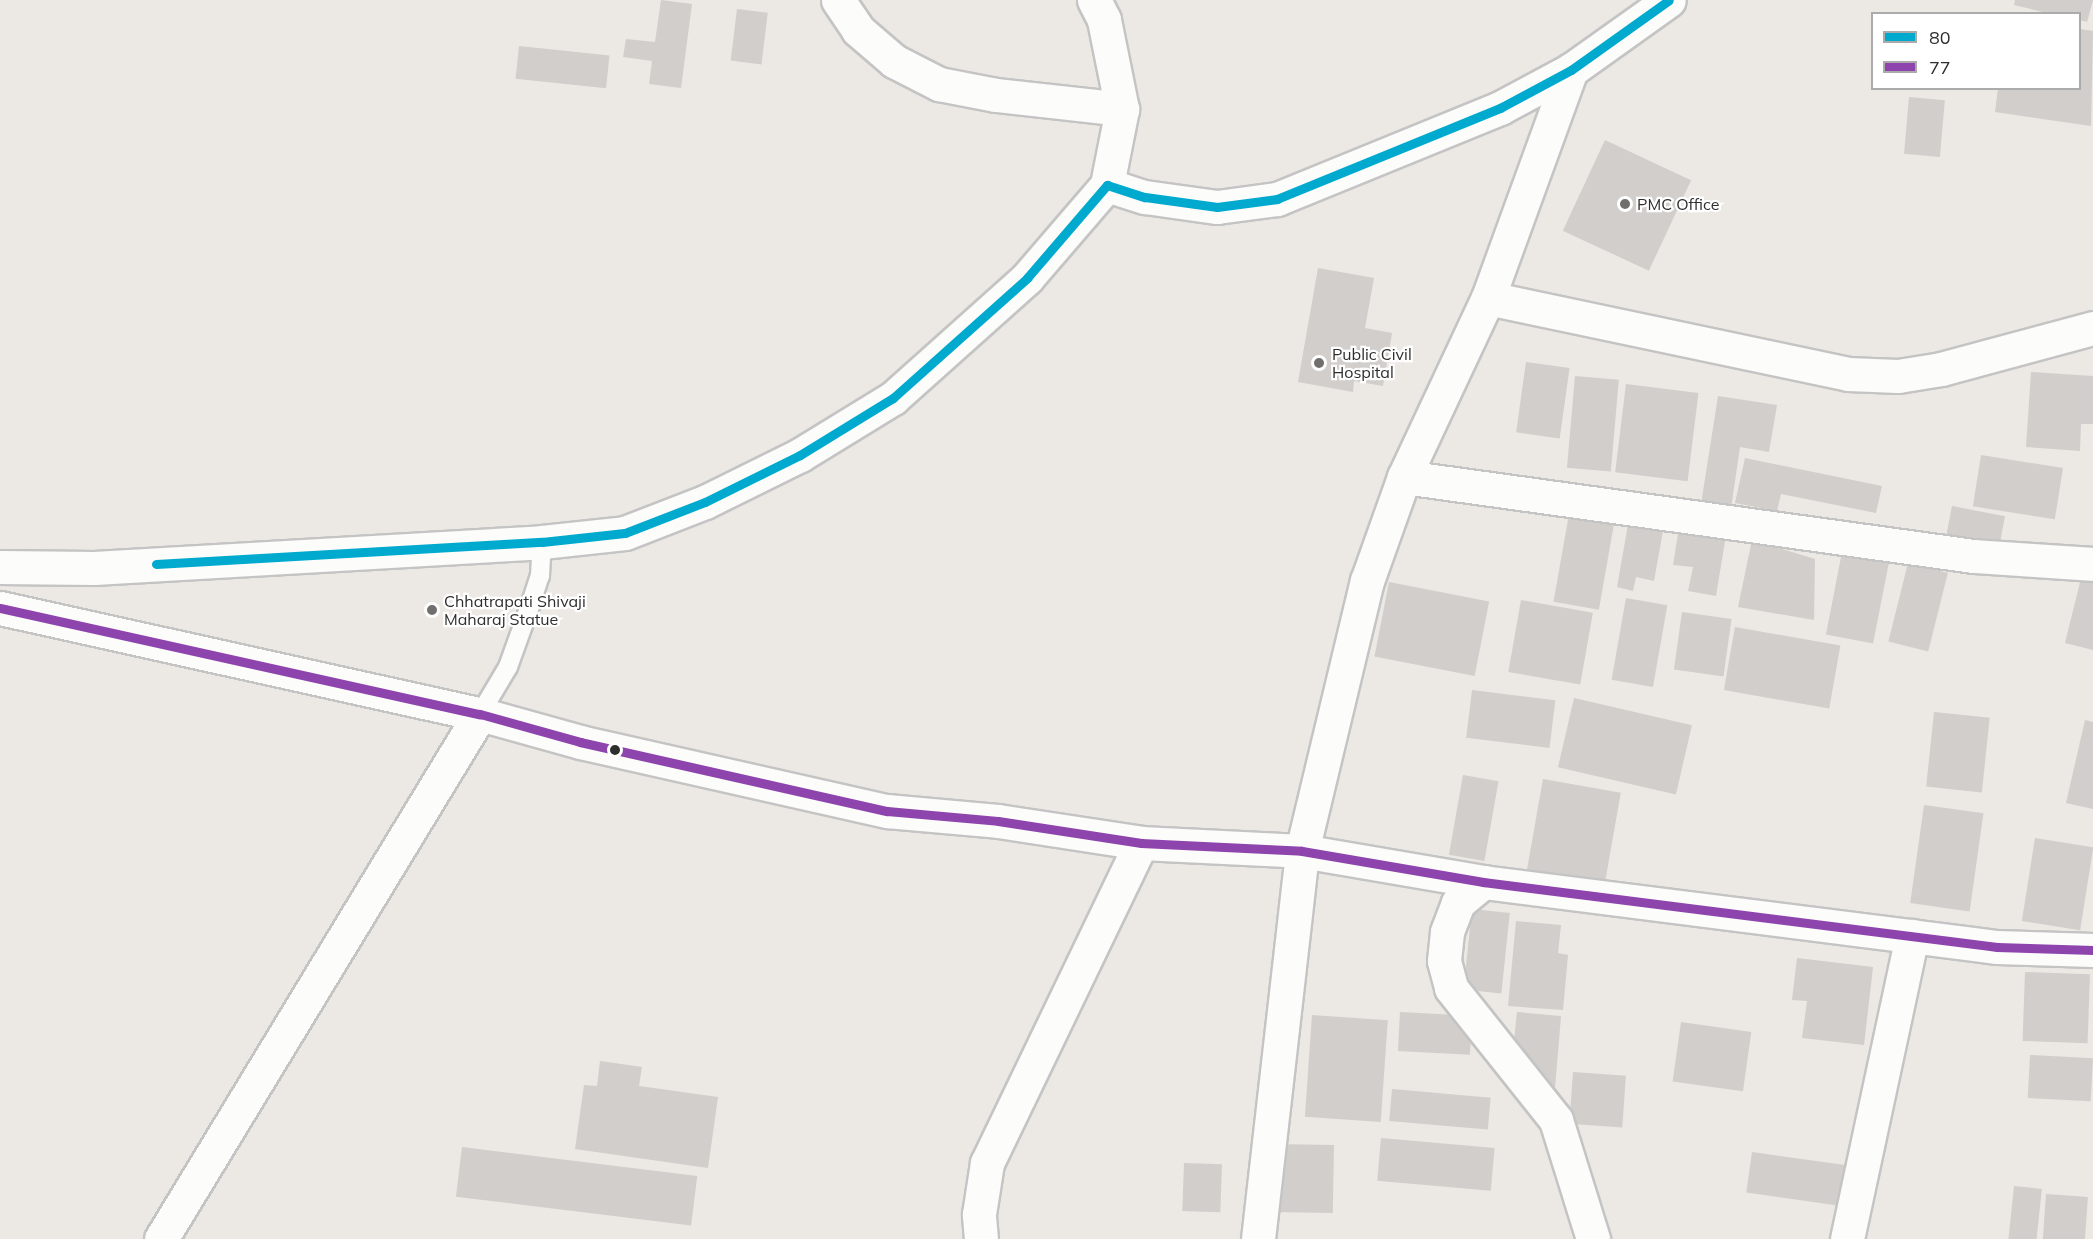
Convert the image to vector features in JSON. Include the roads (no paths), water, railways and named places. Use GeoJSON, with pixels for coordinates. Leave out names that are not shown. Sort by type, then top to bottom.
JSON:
{"type":"FeatureCollection","features":[{"type":"Feature","properties":{"kind":"street"},"geometry":{"type":"LineString","coordinates":[[838,0],[858,30],[894,61],[939,84],[996,95],[1122,109]]}},
{"type":"Feature","properties":{"kind":"street"},"geometry":{"type":"LineString","coordinates":[[0,567],[94,568],[542,542],[625,533],[705,502],[800,455],[893,398],[1027,278],[1107,185],[1122,109],[1104,20],[1094,0]]}},
{"type":"Feature","properties":{"kind":"street"},"geometry":{"type":"LineString","coordinates":[[1107,185],[1145,197],[1217,207],[1277,199],[1500,108],[1571,70],[1669,0]]}},
{"type":"Feature","properties":{"kind":"street"},"geometry":{"type":"LineString","coordinates":[[1258,1239],[1302,851],[1367,582],[1404,477],[1447,379],[1488,298],[1571,70]]}},
{"type":"Feature","properties":{"kind":"street"},"geometry":{"type":"LineString","coordinates":[[1488,298],[1848,374],[1898,376],[1941,369],[2093,328]]}},
{"type":"Feature","properties":{"kind":"street"},"geometry":{"type":"LineString","coordinates":[[1404,477],[1973,556],[2093,564]]}},
{"type":"Feature","properties":{"kind":"street"},"geometry":{"type":"LineString","coordinates":[[0,608],[480,714],[580,742],[887,811],[999,821],[1141,843],[1302,851],[1483,882],[1997,947],[2093,950]]}},
{"type":"Feature","properties":{"kind":"street"},"geometry":{"type":"LineString","coordinates":[[161,1239],[480,714]]}},
{"type":"Feature","properties":{"kind":"street"},"geometry":{"type":"LineString","coordinates":[[981,1239],[980,1214],[987,1163],[1141,843]]}},
{"type":"Feature","properties":{"kind":"street"},"geometry":{"type":"LineString","coordinates":[[1483,882],[1458,903],[1447,932],[1444,961],[1451,988],[1556,1120],[1593,1239]]}},
{"type":"Feature","properties":{"kind":"street"},"geometry":{"type":"LineString","coordinates":[[1847,1239],[1912,936]]}},
{"type":"Feature","properties":{"kind":"lane"},"geometry":{"type":"LineString","coordinates":[[480,714],[508,667],[530,606],[540,576],[542,542]]}},
{"type":"Feature","properties":{"kind":"place","name":"PMC Office"},"geometry":{"type":"Point","coordinates":[1625,204]}},
{"type":"Feature","properties":{"kind":"place","name":"Public Civil Hospital"},"geometry":{"type":"Point","coordinates":[1319,363]}},
{"type":"Feature","properties":{"kind":"place","name":"Chhatrapati Shivaji Maharaj Statue"},"geometry":{"type":"Point","coordinates":[432,610]}}]}
